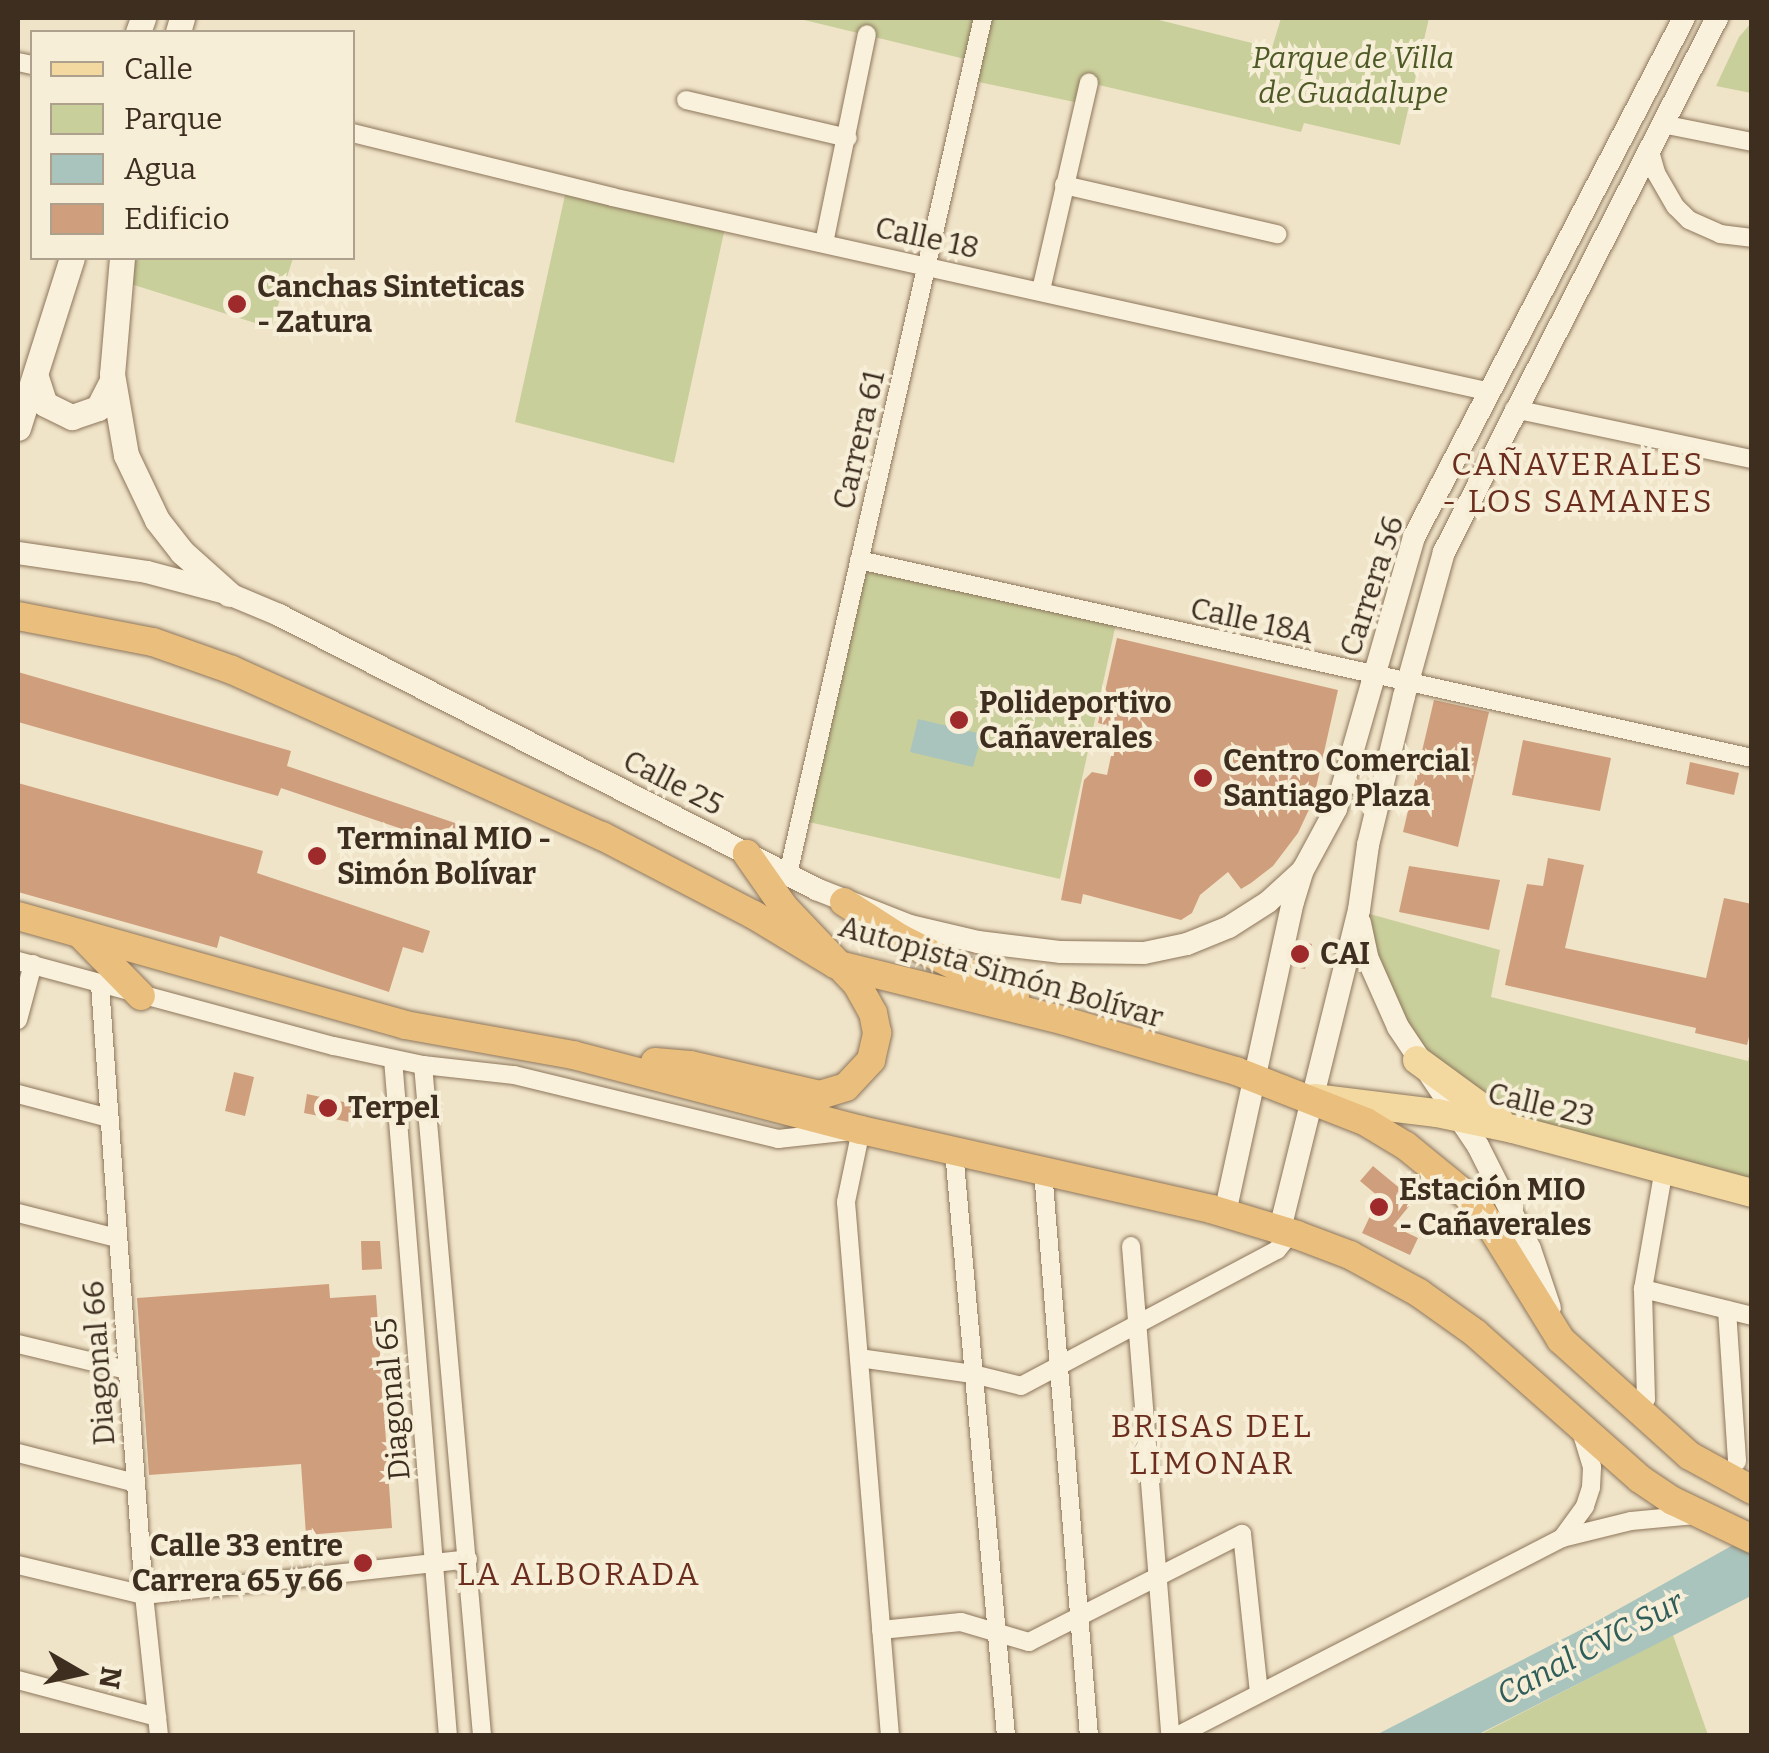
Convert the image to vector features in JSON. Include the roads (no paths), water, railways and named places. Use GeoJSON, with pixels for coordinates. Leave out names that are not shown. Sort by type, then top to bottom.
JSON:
{"type":"FeatureCollection","features":[{"type":"Feature","properties":{"kind":"highway","name":"Autopista Simón Bolívar"},"geometry":{"type":"LineString","coordinates":[[18,616],[154,642],[232,670],[602,836],[754,915],[834,964],[1065,1021],[1252,1076],[1312,1098],[1406,1146],[1477,1204],[1561,1340],[1690,1456],[1752,1490]]}},
{"type":"Feature","properties":{"kind":"highway"},"geometry":{"type":"LineString","coordinates":[[18,916],[405,1026],[574,1054],[690,1065],[807,1095],[835,1092],[864,1072],[877,1034],[873,1013],[857,984],[784,907],[747,854]]}},
{"type":"Feature","properties":{"kind":"highway"},"geometry":{"type":"LineString","coordinates":[[844,902],[958,970],[1065,1021]]}},
{"type":"Feature","properties":{"kind":"highway"},"geometry":{"type":"LineString","coordinates":[[80,935],[142,996]]}},
{"type":"Feature","properties":{"kind":"highway"},"geometry":{"type":"LineString","coordinates":[[574,1054],[860,1130],[1225,1213],[1350,1255],[1420,1293],[1475,1333],[1640,1479],[1752,1539]]}},
{"type":"Feature","properties":{"kind":"main road"},"geometry":{"type":"LineString","coordinates":[[18,428],[71,260]]}},
{"type":"Feature","properties":{"kind":"main road"},"geometry":{"type":"LineString","coordinates":[[36,377],[45,404],[72,417],[91,413],[105,401],[112,374],[122,260]]}},
{"type":"Feature","properties":{"kind":"main road"},"geometry":{"type":"LineString","coordinates":[[112,374],[120,434],[142,494],[182,552],[229,594]]}},
{"type":"Feature","properties":{"kind":"main road"},"geometry":{"type":"LineString","coordinates":[[1418,1060],[1513,1129]]}},
{"type":"Feature","properties":{"kind":"main road","name":"Calle 23"},"geometry":{"type":"LineString","coordinates":[[1312,1098],[1513,1129],[1752,1192]]}},
{"type":"Feature","properties":{"kind":"street","name":"Carrera 61"},"geometry":{"type":"LineString","coordinates":[[788,874],[984,18]]}},
{"type":"Feature","properties":{"kind":"street","name":"Carrera 56"},"geometry":{"type":"LineString","coordinates":[[1286,1231],[1312,1098],[1359,910],[1368,845],[1444,552],[1514,408],[1717,18]]}},
{"type":"Feature","properties":{"kind":"street","name":"Carrera 56"},"geometry":{"type":"LineString","coordinates":[[1225,1213],[1252,1076],[1304,870],[1336,809],[1414,537],[1678,24]]}},
{"type":"Feature","properties":{"kind":"street"},"geometry":{"type":"LineString","coordinates":[[824,243],[867,34]]}},
{"type":"Feature","properties":{"kind":"street"},"geometry":{"type":"LineString","coordinates":[[1041,290],[1089,82]]}},
{"type":"Feature","properties":{"kind":"street"},"geometry":{"type":"LineString","coordinates":[[686,100],[848,138]]}},
{"type":"Feature","properties":{"kind":"street"},"geometry":{"type":"LineString","coordinates":[[1662,124],[1752,142]]}},
{"type":"Feature","properties":{"kind":"street","name":"Calle 18"},"geometry":{"type":"LineString","coordinates":[[355,134],[612,198],[1491,392]]}},
{"type":"Feature","properties":{"kind":"street"},"geometry":{"type":"LineString","coordinates":[[1615,152],[1645,157],[1676,208],[1689,220],[1720,234],[1752,238]]}},
{"type":"Feature","properties":{"kind":"street"},"geometry":{"type":"LineString","coordinates":[[1064,185],[1277,234]]}},
{"type":"Feature","properties":{"kind":"street"},"geometry":{"type":"LineString","coordinates":[[1514,408],[1752,459]]}},
{"type":"Feature","properties":{"kind":"street","name":"Calle 25"},"geometry":{"type":"LineString","coordinates":[[18,553],[106,564],[229,594],[279,615],[844,902],[910,926],[978,942],[1122,955],[1166,950],[1228,927],[1268,902],[1304,870]]}},
{"type":"Feature","properties":{"kind":"street","name":"Calle 18A"},"geometry":{"type":"LineString","coordinates":[[860,560],[1752,758]]}},
{"type":"Feature","properties":{"kind":"street","name":"Carrera 56"},"geometry":{"type":"LineString","coordinates":[[1359,910],[1367,956],[1418,1060],[1478,1146],[1515,1216],[1561,1340]]}},
{"type":"Feature","properties":{"kind":"street"},"geometry":{"type":"LineString","coordinates":[[18,1020],[25,963],[393,1059],[514,1075],[778,1139],[860,1130],[846,1202],[890,1736]]}},
{"type":"Feature","properties":{"kind":"street","name":"Diagonal 66"},"geometry":{"type":"LineString","coordinates":[[100,985],[144,1595],[158,1726]]}},
{"type":"Feature","properties":{"kind":"street","name":"Diagonal 65"},"geometry":{"type":"LineString","coordinates":[[393,1059],[448,1736]]}},
{"type":"Feature","properties":{"kind":"street","name":"Diagonal 65"},"geometry":{"type":"LineString","coordinates":[[423,1065],[482,1736]]}},
{"type":"Feature","properties":{"kind":"street"},"geometry":{"type":"LineString","coordinates":[[18,1094],[109,1118]]}},
{"type":"Feature","properties":{"kind":"street"},"geometry":{"type":"LineString","coordinates":[[954,1152],[1006,1736]]}},
{"type":"Feature","properties":{"kind":"street"},"geometry":{"type":"LineString","coordinates":[[1639,1410],[1646,1399],[1643,1289],[1664,1169]]}},
{"type":"Feature","properties":{"kind":"street"},"geometry":{"type":"LineString","coordinates":[[1043,1171],[1090,1736]]}},
{"type":"Feature","properties":{"kind":"street"},"geometry":{"type":"LineString","coordinates":[[18,1213],[117,1238]]}},
{"type":"Feature","properties":{"kind":"street"},"geometry":{"type":"LineString","coordinates":[[859,1358],[973,1374],[1021,1386],[1276,1250],[1286,1231]]}},
{"type":"Feature","properties":{"kind":"street"},"geometry":{"type":"LineString","coordinates":[[1131,1246],[1157,1577],[1174,1736],[1562,1538],[1630,1522],[1713,1521]]}},
{"type":"Feature","properties":{"kind":"street"},"geometry":{"type":"LineString","coordinates":[[1643,1289],[1752,1316]]}},
{"type":"Feature","properties":{"kind":"street"},"geometry":{"type":"LineString","coordinates":[[1690,1456],[1744,1464],[1726,1310]]}},
{"type":"Feature","properties":{"kind":"street"},"geometry":{"type":"LineString","coordinates":[[18,1344],[127,1370]]}},
{"type":"Feature","properties":{"kind":"street"},"geometry":{"type":"LineString","coordinates":[[1562,1538],[1586,1506],[1591,1487],[1588,1447],[1580,1429]]}},
{"type":"Feature","properties":{"kind":"street"},"geometry":{"type":"LineString","coordinates":[[18,1454],[136,1483]]}},
{"type":"Feature","properties":{"kind":"street"},"geometry":{"type":"LineString","coordinates":[[430,1518],[442,1526],[462,1508]]}},
{"type":"Feature","properties":{"kind":"street"},"geometry":{"type":"LineString","coordinates":[[880,1630],[961,1622],[1029,1642],[1242,1534],[1260,1693]]}},
{"type":"Feature","properties":{"kind":"street"},"geometry":{"type":"LineString","coordinates":[[18,1565],[144,1595],[468,1559]]}},
{"type":"Feature","properties":{"kind":"street"},"geometry":{"type":"LineString","coordinates":[[18,1680],[158,1726]]}},
{"type":"Feature","properties":{"kind":"water"},"geometry":{"type":"Polygon","coordinates":[[[918,719],[982,734],[973,767],[910,752],[918,719]]]}},
{"type":"Feature","properties":{"kind":"water","name":"Canal CVC Sur"},"geometry":{"type":"Polygon","coordinates":[[[1751,1535],[1751,1596],[1477,1735],[1374,1736],[1590,1625],[1751,1535]]]}},
{"type":"Feature","properties":{"kind":"place","name":"Canchas Sinteticas - Zatura"},"geometry":{"type":"Point","coordinates":[237,304]}},
{"type":"Feature","properties":{"kind":"place","name":"Polideportivo Cañaverales"},"geometry":{"type":"Point","coordinates":[959,720]}},
{"type":"Feature","properties":{"kind":"place","name":"Centro Comercial Santiago Plaza"},"geometry":{"type":"Point","coordinates":[1203,778]}},
{"type":"Feature","properties":{"kind":"place","name":"Terminal MIO - Simón Bolívar"},"geometry":{"type":"Point","coordinates":[317,856]}},
{"type":"Feature","properties":{"kind":"place","name":"CAI"},"geometry":{"type":"Point","coordinates":[1300,954]}},
{"type":"Feature","properties":{"kind":"place","name":"Terpel"},"geometry":{"type":"Point","coordinates":[328,1108]}},
{"type":"Feature","properties":{"kind":"place","name":"Estación MIO - Cañaverales"},"geometry":{"type":"Point","coordinates":[1379,1207]}},
{"type":"Feature","properties":{"kind":"place","name":"Calle 33 entre Carrera 65 y 66"},"geometry":{"type":"Point","coordinates":[363,1563]}},
{"type":"Feature","properties":{"kind":"district","name":"CAÑAVERALES - LOS SAMANES"},"geometry":{"type":"Point","coordinates":[1578,484]}},
{"type":"Feature","properties":{"kind":"district","name":"BRISAS DEL LIMONAR"},"geometry":{"type":"Point","coordinates":[1212,1446]}},
{"type":"Feature","properties":{"kind":"district","name":"LA ALBORADA"},"geometry":{"type":"Point","coordinates":[579,1574]}},
{"type":"Feature","properties":{"kind":"park label","name":"Parque de Villa de Guadalupe"},"geometry":{"type":"Point","coordinates":[1353,75]}}]}
